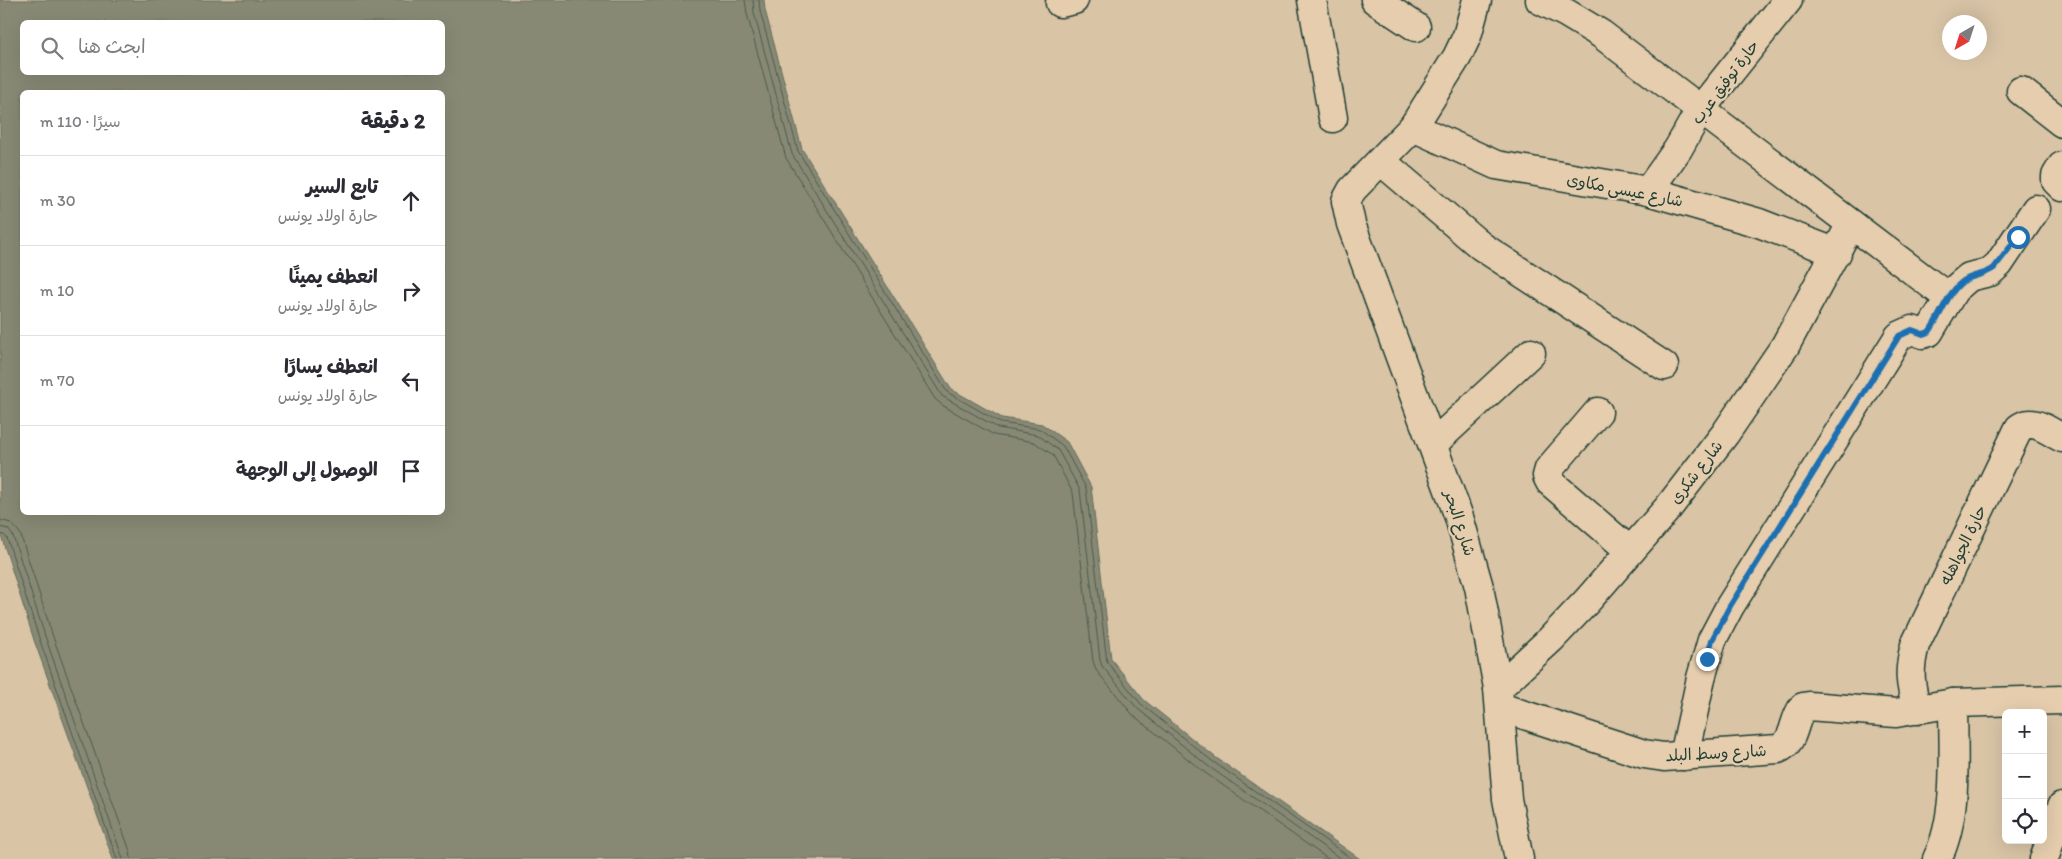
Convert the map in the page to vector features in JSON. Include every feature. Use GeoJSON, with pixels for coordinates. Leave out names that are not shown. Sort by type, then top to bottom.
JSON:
{"type":"FeatureCollection","features":[{"type":"Feature","properties":{"kind":"street"},"geometry":{"type":"LineString","coordinates":[[1312,0],[1333,118]]}},
{"type":"Feature","properties":{"kind":"street"},"geometry":{"type":"LineString","coordinates":[[1375,0],[1416,27]]}},
{"type":"Feature","properties":{"kind":"street"},"geometry":{"type":"LineString","coordinates":[[1477,0],[1467,36],[1457,57],[1414,128],[1381,161],[1481,246],[1664,366]]}},
{"type":"Feature","properties":{"kind":"street"},"geometry":{"type":"LineString","coordinates":[[1540,0],[1601,34],[1950,298]]}},
{"type":"Feature","properties":{"kind":"street","name":"حارة توفيق عرب"},"geometry":{"type":"LineString","coordinates":[[1648,191],[1678,149],[1700,110],[1788,0]]}},
{"type":"Feature","properties":{"kind":"street"},"geometry":{"type":"LineString","coordinates":[[2021,91],[2062,123]]}},
{"type":"Feature","properties":{"kind":"street","name":"شارع عيسى مكاوى"},"geometry":{"type":"LineString","coordinates":[[1414,128],[1496,165],[1648,191],[1759,222],[1837,253]]}},
{"type":"Feature","properties":{"kind":"street","name":"شارع البحر"},"geometry":{"type":"LineString","coordinates":[[1381,161],[1352,190],[1346,201],[1351,224],[1459,517],[1479,587],[1499,697],[1507,799],[1519,859]]}},
{"type":"Feature","properties":{"kind":"street"},"geometry":{"type":"LineString","coordinates":[[2062,166],[2056,176],[2056,181],[2062,188]]}},
{"type":"Feature","properties":{"kind":"street"},"geometry":{"type":"LineString","coordinates":[[1684,756],[1709,650],[1730,606],[1899,336],[1912,330],[1923,334],[1929,332],[1961,282],[1969,277],[1990,272],[1999,264],[2036,209]]}},
{"type":"Feature","properties":{"kind":"street","name":"شارع شكرى"},"geometry":{"type":"LineString","coordinates":[[1499,697],[1668,508],[1759,386],[1785,346],[1852,224]]}},
{"type":"Feature","properties":{"kind":"street"},"geometry":{"type":"LineString","coordinates":[[1433,444],[1531,353]]}},
{"type":"Feature","properties":{"kind":"street"},"geometry":{"type":"LineString","coordinates":[[1598,412],[1549,469],[1547,476],[1550,482],[1630,551]]}},
{"type":"Feature","properties":{"kind":"street","name":"حارة الجواهله"},"geometry":{"type":"LineString","coordinates":[[1917,710],[1910,686],[1910,665],[1915,645],[2019,428],[2024,424],[2032,423],[2062,438]]}},
{"type":"Feature","properties":{"kind":"street","name":"شارع وسط البلد"},"geometry":{"type":"LineString","coordinates":[[1499,697],[1644,754],[1664,757],[1778,749],[1785,746],[1790,740],[1800,711],[1803,707],[1809,706],[1896,713],[1917,710],[1937,704],[2062,700]]}},
{"type":"Feature","properties":{"kind":"street"},"geometry":{"type":"LineString","coordinates":[[1937,859],[1948,832],[1951,811],[1954,703]]}},
{"type":"Feature","properties":{"kind":"street"},"geometry":{"type":"LineString","coordinates":[[2044,859],[2062,806]]}},
{"type":"Feature","properties":{"kind":"water"},"geometry":{"type":"Polygon","coordinates":[[[0,0],[764,0],[765,10],[802,149],[951,389],[1002,418],[1042,424],[1067,442],[1091,487],[1111,659],[1144,700],[1215,757],[1360,859],[113,859],[34,640],[0,532],[0,0]]]}},
{"type":"Feature","properties":{"kind":"route"},"geometry":{"type":"LineString","coordinates":[[1707,659],[1712,640],[1730,606],[1899,336],[1907,330],[1927,334],[1961,282],[1977,274],[1990,272],[1999,264],[2018,237]]}}]}
